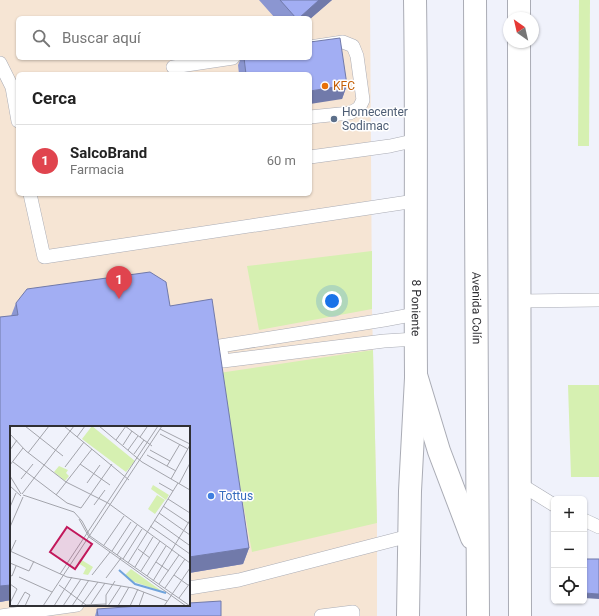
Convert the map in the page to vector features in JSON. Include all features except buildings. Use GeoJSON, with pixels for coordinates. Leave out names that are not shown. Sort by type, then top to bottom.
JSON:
{"type":"FeatureCollection","features":[{"type":"Feature","properties":{"kind":"main road","name":"8 Poniente"},"geometry":{"type":"LineString","coordinates":[[408,616],[409,536],[416,375],[415,201],[417,140],[415,0]]}},
{"type":"Feature","properties":{"kind":"main road","name":"Avenida Colín"},"geometry":{"type":"LineString","coordinates":[[475,0],[478,616]]}},
{"type":"Feature","properties":{"kind":"main road"},"geometry":{"type":"LineString","coordinates":[[519,0],[519,12]]}},
{"type":"Feature","properties":{"kind":"main road"},"geometry":{"type":"LineString","coordinates":[[519,48],[520,616]]}},
{"type":"Feature","properties":{"kind":"main road"},"geometry":{"type":"LineString","coordinates":[[416,375],[439,451],[478,553]]}},
{"type":"Feature","properties":{"kind":"lane"},"geometry":{"type":"LineString","coordinates":[[312,47],[343,42],[353,46],[357,56],[363,100],[358,108],[350,113],[312,117]]}},
{"type":"Feature","properties":{"kind":"lane"},"geometry":{"type":"LineString","coordinates":[[173,67],[220,60]]}},
{"type":"Feature","properties":{"kind":"lane"},"geometry":{"type":"LineString","coordinates":[[0,63],[12,87],[16,110]]}},
{"type":"Feature","properties":{"kind":"lane"},"geometry":{"type":"LineString","coordinates":[[312,157],[390,146],[417,140]]}},
{"type":"Feature","properties":{"kind":"lane"},"geometry":{"type":"LineString","coordinates":[[30,196],[44,257],[415,201]]}},
{"type":"Feature","properties":{"kind":"lane"},"geometry":{"type":"LineString","coordinates":[[520,301],[599,300]]}},
{"type":"Feature","properties":{"kind":"lane"},"geometry":{"type":"LineString","coordinates":[[416,314],[220,346],[223,361],[384,341],[416,339]]}},
{"type":"Feature","properties":{"kind":"lane"},"geometry":{"type":"LineString","coordinates":[[520,484],[551,503]]}},
{"type":"Feature","properties":{"kind":"lane"},"geometry":{"type":"LineString","coordinates":[[587,521],[599,527]]}},
{"type":"Feature","properties":{"kind":"lane"},"geometry":{"type":"LineString","coordinates":[[190,588],[239,580],[409,536]]}},
{"type":"Feature","properties":{"kind":"lane"},"geometry":{"type":"LineString","coordinates":[[0,616],[70,606]]}},
{"type":"Feature","properties":{"kind":"lane"},"geometry":{"type":"LineString","coordinates":[[321,616],[353,612],[353,616]]}},
{"type":"Feature","properties":{"kind":"shaded area"},"geometry":{"type":"Polygon","coordinates":[[[0,0],[370,0],[372,309],[377,523],[377,616],[0,616],[0,0]]]}},
{"type":"Feature","properties":{"kind":"green space"},"geometry":{"type":"Polygon","coordinates":[[[579,0],[590,0],[589,146],[578,146],[579,0]]]}},
{"type":"Feature","properties":{"kind":"green space"},"geometry":{"type":"Polygon","coordinates":[[[372,251],[372,309],[259,330],[247,266],[372,251]]]}},
{"type":"Feature","properties":{"kind":"green space"},"geometry":{"type":"Polygon","coordinates":[[[373,350],[377,523],[252,552],[219,373],[373,350]]]}},
{"type":"Feature","properties":{"kind":"green space"},"geometry":{"type":"Polygon","coordinates":[[[568,385],[599,385],[599,477],[571,477],[568,385]]]}},
{"type":"Feature","properties":{"kind":"place","name":"KFC"},"geometry":{"type":"Point","coordinates":[325,86]}},
{"type":"Feature","properties":{"kind":"place","name":"Homecenter Sodimac"},"geometry":{"type":"Point","coordinates":[334,119]}},
{"type":"Feature","properties":{"kind":"place","name":"SalcoBrand"},"geometry":{"type":"Point","coordinates":[119,299]}},
{"type":"Feature","properties":{"kind":"place","name":"Tottus"},"geometry":{"type":"Point","coordinates":[211,496]}}]}
